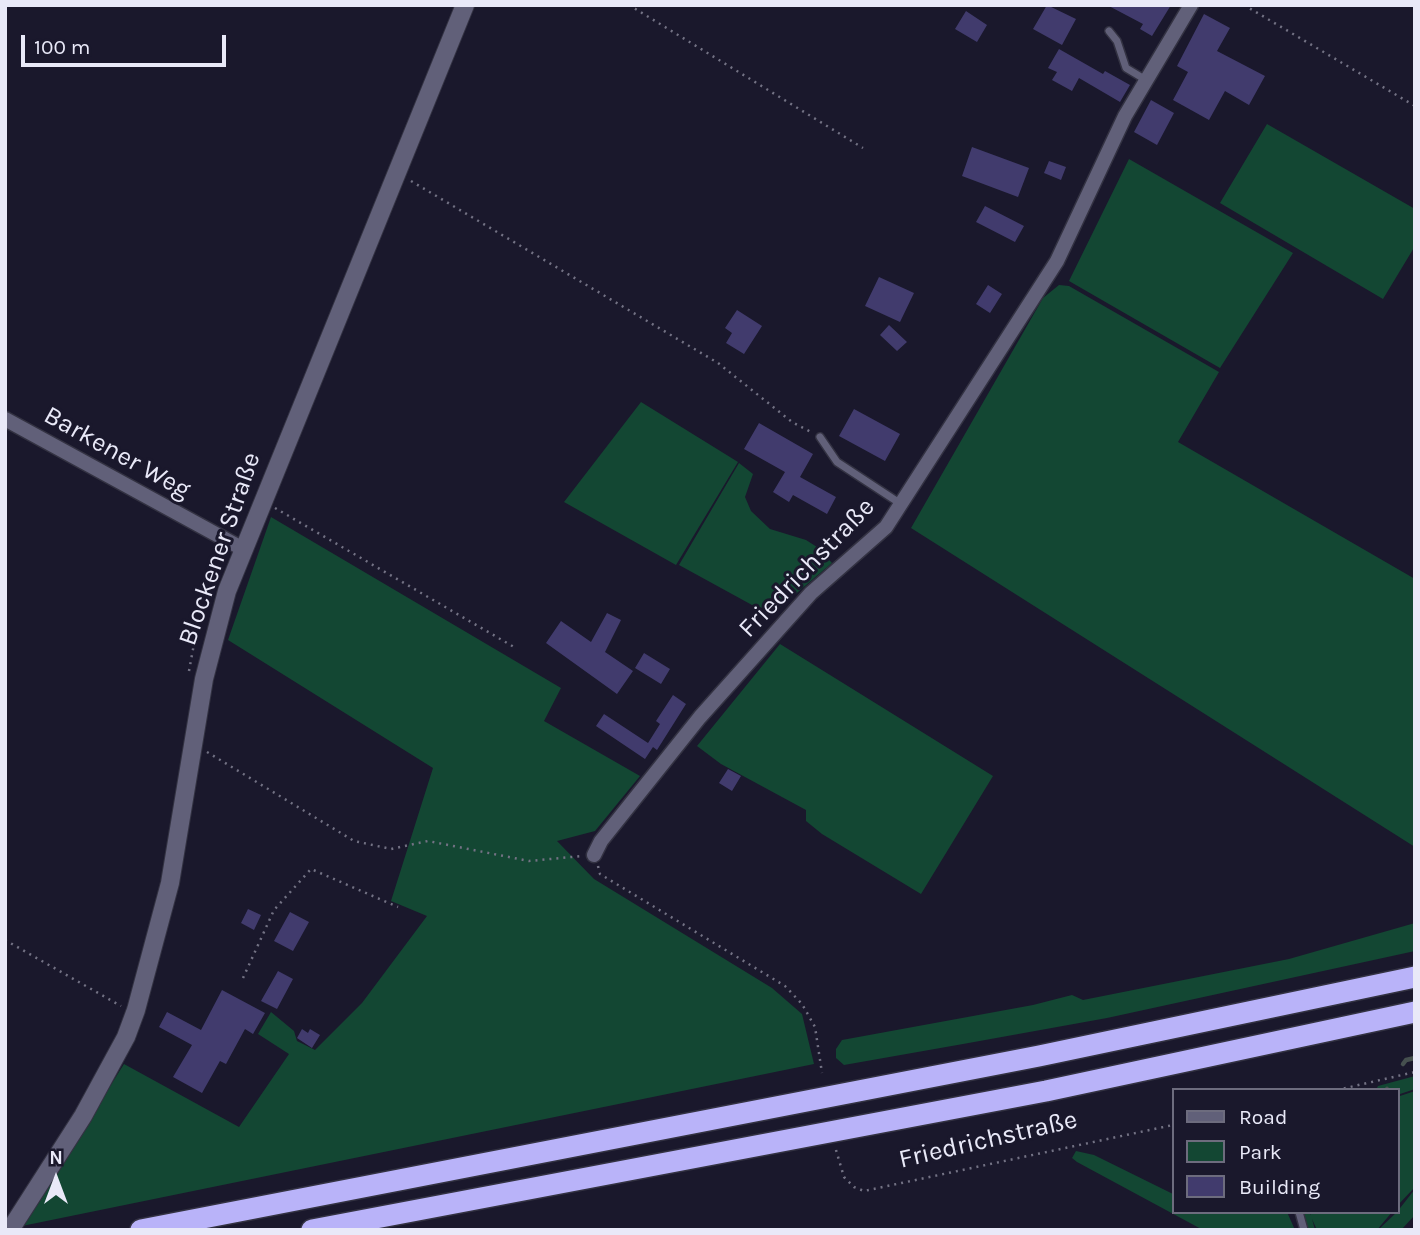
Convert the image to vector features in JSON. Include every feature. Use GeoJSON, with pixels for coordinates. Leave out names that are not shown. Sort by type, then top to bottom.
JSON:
{"type":"FeatureCollection","features":[{"type":"Feature","properties":{"kind":"highway"},"geometry":{"type":"LineString","coordinates":[[141,1230],[1039,1056],[1415,977]]}},
{"type":"Feature","properties":{"kind":"highway"},"geometry":{"type":"LineString","coordinates":[[312,1230],[1046,1091],[1415,1012]]}},
{"type":"Feature","properties":{"kind":"street","name":"Blockener Straße"},"geometry":{"type":"LineString","coordinates":[[10,1230],[83,1116],[126,1037],[136,1010],[170,883],[212,643],[262,501],[465,5]]}},
{"type":"Feature","properties":{"kind":"street","name":"Friedrichstraße"},"geometry":{"type":"LineString","coordinates":[[594,855],[601,841],[700,716],[811,593],[886,527],[1057,261],[1125,116],[1191,5]]}},
{"type":"Feature","properties":{"kind":"street","name":"Barkener Weg"},"geometry":{"type":"LineString","coordinates":[[5,419],[243,549]]}},
{"type":"Feature","properties":{"kind":"lane"},"geometry":{"type":"LineString","coordinates":[[1109,31],[1117,41],[1126,68],[1147,80]]}},
{"type":"Feature","properties":{"kind":"lane"},"geometry":{"type":"LineString","coordinates":[[820,437],[837,462],[901,503]]}},
{"type":"Feature","properties":{"kind":"path"},"geometry":{"type":"LineString","coordinates":[[629,5],[863,148]]}},
{"type":"Feature","properties":{"kind":"path"},"geometry":{"type":"LineString","coordinates":[[1244,5],[1415,106]]}},
{"type":"Feature","properties":{"kind":"path"},"geometry":{"type":"LineString","coordinates":[[396,172],[718,363],[792,422],[820,437]]}},
{"type":"Feature","properties":{"kind":"path"},"geometry":{"type":"LineString","coordinates":[[262,501],[514,647]]}},
{"type":"Feature","properties":{"kind":"path"},"geometry":{"type":"LineString","coordinates":[[188,677],[195,633],[209,598]]}},
{"type":"Feature","properties":{"kind":"path"},"geometry":{"type":"LineString","coordinates":[[194,748],[203,750],[354,841],[391,849],[428,842],[529,861],[594,855],[600,874],[785,986],[802,1004],[815,1027],[822,1073]]}},
{"type":"Feature","properties":{"kind":"path"},"geometry":{"type":"LineString","coordinates":[[243,978],[274,910],[312,869],[398,907]]}},
{"type":"Feature","properties":{"kind":"path"},"geometry":{"type":"LineString","coordinates":[[5,940],[122,1006]]}},
{"type":"Feature","properties":{"kind":"path"},"geometry":{"type":"LineString","coordinates":[[117,1018],[125,995]]}},
{"type":"Feature","properties":{"kind":"path"},"geometry":{"type":"LineString","coordinates":[[1346,1088],[1415,1072]]}},
{"type":"Feature","properties":{"kind":"path"},"geometry":{"type":"LineString","coordinates":[[1370,1088],[1374,1082]]}},
{"type":"Feature","properties":{"kind":"path","name":"Friedrichstraße"},"geometry":{"type":"LineString","coordinates":[[836,1150],[844,1177],[854,1187],[864,1191],[1172,1125]]}},
{"type":"Feature","properties":{"kind":"green space"},"geometry":{"type":"Polygon","coordinates":[[[1267,124],[1415,209],[1415,246],[1383,299],[1220,203],[1267,124]]]}},
{"type":"Feature","properties":{"kind":"green space"},"geometry":{"type":"Polygon","coordinates":[[[1129,159],[1293,253],[1220,368],[1069,281],[1129,159]]]}},
{"type":"Feature","properties":{"kind":"green space"},"geometry":{"type":"Polygon","coordinates":[[[1059,285],[1069,286],[1219,372],[1178,442],[1415,579],[1415,847],[911,528],[1043,298],[1059,285]]]}},
{"type":"Feature","properties":{"kind":"green space"},"geometry":{"type":"Polygon","coordinates":[[[641,402],[738,462],[676,565],[564,502],[641,402]]]}},
{"type":"Feature","properties":{"kind":"green space"},"geometry":{"type":"Polygon","coordinates":[[[739,463],[753,474],[745,497],[751,511],[770,529],[806,540],[817,547],[832,563],[778,609],[767,611],[752,605],[679,565],[739,463]]]}},
{"type":"Feature","properties":{"kind":"green space"},"geometry":{"type":"Polygon","coordinates":[[[271,517],[561,688],[544,721],[640,776],[595,831],[557,841],[594,879],[772,988],[802,1014],[814,1064],[22,1226],[124,1064],[239,1127],[289,1054],[258,1034],[271,1012],[294,1031],[297,1041],[315,1050],[362,1003],[427,916],[391,901],[433,768],[228,640],[271,517]]]}},
{"type":"Feature","properties":{"kind":"green space"},"geometry":{"type":"Polygon","coordinates":[[[780,644],[993,776],[921,894],[822,834],[806,821],[806,810],[721,764],[697,746],[780,644]]]}},
{"type":"Feature","properties":{"kind":"green space"},"geometry":{"type":"Polygon","coordinates":[[[1415,923],[1415,951],[1107,1018],[844,1065],[836,1058],[836,1049],[842,1040],[1033,1005],[1072,995],[1083,1000],[1289,959],[1415,923]]]}},
{"type":"Feature","properties":{"kind":"green space"},"geometry":{"type":"Polygon","coordinates":[[[1415,1076],[1415,1089],[1399,1094],[1399,1088],[1377,1088],[1415,1076]]]}},
{"type":"Feature","properties":{"kind":"green space"},"geometry":{"type":"Polygon","coordinates":[[[1415,1091],[1415,1187],[1399,1204],[1399,1096],[1415,1091]]]}},
{"type":"Feature","properties":{"kind":"green space"},"geometry":{"type":"Polygon","coordinates":[[[1076,1151],[1094,1155],[1172,1194],[1172,1213],[1077,1162],[1072,1158],[1076,1151]]]}},
{"type":"Feature","properties":{"kind":"green space"},"geometry":{"type":"Polygon","coordinates":[[[1415,1189],[1415,1215],[1401,1230],[1378,1230],[1395,1214],[1399,1214],[1399,1209],[1415,1189]]]}},
{"type":"Feature","properties":{"kind":"green space"},"geometry":{"type":"Polygon","coordinates":[[[1173,1214],[1288,1214],[1295,1230],[1203,1230],[1173,1214]]]}},
{"type":"Feature","properties":{"kind":"green space"},"geometry":{"type":"Polygon","coordinates":[[[1303,1214],[1390,1214],[1377,1230],[1317,1230],[1312,1219],[1315,1230],[1307,1230],[1303,1214]]]}},
{"type":"Feature","properties":{"kind":"building"},"geometry":{"type":"Polygon","coordinates":[[[1047,5],[1076,19],[1062,45],[1033,29],[1047,5]]]}},
{"type":"Feature","properties":{"kind":"building"},"geometry":{"type":"Polygon","coordinates":[[[1107,5],[1171,5],[1152,36],[1140,29],[1143,24],[1107,5]]]}},
{"type":"Feature","properties":{"kind":"building"},"geometry":{"type":"Polygon","coordinates":[[[966,11],[987,25],[977,42],[955,29],[966,11]]]}},
{"type":"Feature","properties":{"kind":"building"},"geometry":{"type":"Polygon","coordinates":[[[1204,14],[1230,28],[1217,51],[1265,76],[1249,105],[1225,91],[1209,120],[1173,100],[1188,72],[1177,66],[1204,14]]]}},
{"type":"Feature","properties":{"kind":"building"},"geometry":{"type":"Polygon","coordinates":[[[1059,49],[1103,74],[1105,71],[1130,85],[1120,102],[1079,78],[1072,91],[1052,80],[1057,72],[1048,68],[1059,49]]]}},
{"type":"Feature","properties":{"kind":"building"},"geometry":{"type":"Polygon","coordinates":[[[1151,100],[1174,113],[1157,145],[1134,132],[1151,100]]]}},
{"type":"Feature","properties":{"kind":"building"},"geometry":{"type":"Polygon","coordinates":[[[972,147],[1029,168],[1018,197],[962,176],[972,147]]]}},
{"type":"Feature","properties":{"kind":"building"},"geometry":{"type":"Polygon","coordinates":[[[1049,161],[1066,167],[1061,180],[1044,173],[1049,161]]]}},
{"type":"Feature","properties":{"kind":"building"},"geometry":{"type":"Polygon","coordinates":[[[985,206],[1024,226],[1015,242],[976,222],[985,206]]]}},
{"type":"Feature","properties":{"kind":"building"},"geometry":{"type":"Polygon","coordinates":[[[879,277],[914,293],[900,322],[865,306],[879,277]]]}},
{"type":"Feature","properties":{"kind":"building"},"geometry":{"type":"Polygon","coordinates":[[[988,285],[1002,294],[990,313],[976,304],[988,285]]]}},
{"type":"Feature","properties":{"kind":"building"},"geometry":{"type":"Polygon","coordinates":[[[737,310],[762,326],[744,354],[726,343],[732,333],[725,328],[737,310]]]}},
{"type":"Feature","properties":{"kind":"building"},"geometry":{"type":"Polygon","coordinates":[[[889,325],[907,342],[897,351],[880,335],[889,325]]]}},
{"type":"Feature","properties":{"kind":"building"},"geometry":{"type":"Polygon","coordinates":[[[854,409],[900,434],[885,461],[839,436],[854,409]]]}},
{"type":"Feature","properties":{"kind":"building"},"geometry":{"type":"Polygon","coordinates":[[[759,423],[813,454],[800,477],[836,497],[827,514],[793,495],[789,502],[773,492],[785,472],[744,449],[759,423]]]}},
{"type":"Feature","properties":{"kind":"building"},"geometry":{"type":"Polygon","coordinates":[[[607,613],[621,620],[605,652],[633,671],[617,694],[546,643],[561,621],[591,642],[607,613]]]}},
{"type":"Feature","properties":{"kind":"building"},"geometry":{"type":"Polygon","coordinates":[[[644,653],[670,669],[661,684],[635,668],[644,653]]]}},
{"type":"Feature","properties":{"kind":"building"},"geometry":{"type":"Polygon","coordinates":[[[673,695],[686,704],[657,750],[653,747],[645,759],[596,726],[604,714],[648,743],[660,724],[656,721],[673,695]]]}},
{"type":"Feature","properties":{"kind":"building"},"geometry":{"type":"Polygon","coordinates":[[[728,769],[741,776],[732,791],[719,783],[728,769]]]}},
{"type":"Feature","properties":{"kind":"building"},"geometry":{"type":"Polygon","coordinates":[[[248,909],[261,915],[254,930],[241,923],[248,909]]]}},
{"type":"Feature","properties":{"kind":"building"},"geometry":{"type":"Polygon","coordinates":[[[290,912],[309,922],[293,951],[274,941],[290,912]]]}},
{"type":"Feature","properties":{"kind":"building"},"geometry":{"type":"Polygon","coordinates":[[[278,971],[293,979],[277,1009],[261,1001],[278,971]]]}},
{"type":"Feature","properties":{"kind":"building"},"geometry":{"type":"Polygon","coordinates":[[[222,990],[265,1013],[253,1034],[245,1029],[226,1064],[220,1061],[202,1093],[173,1077],[192,1045],[159,1027],[167,1012],[201,1030],[222,990]]]}},
{"type":"Feature","properties":{"kind":"building"},"geometry":{"type":"Polygon","coordinates":[[[302,1029],[308,1033],[310,1029],[320,1035],[312,1048],[297,1038],[302,1029]]]}},
{"type":"Feature","properties":{"kind":"waterway"},"geometry":{"type":"LineString","coordinates":[[1403,1064],[1406,1060],[1415,1058]]}}]}
